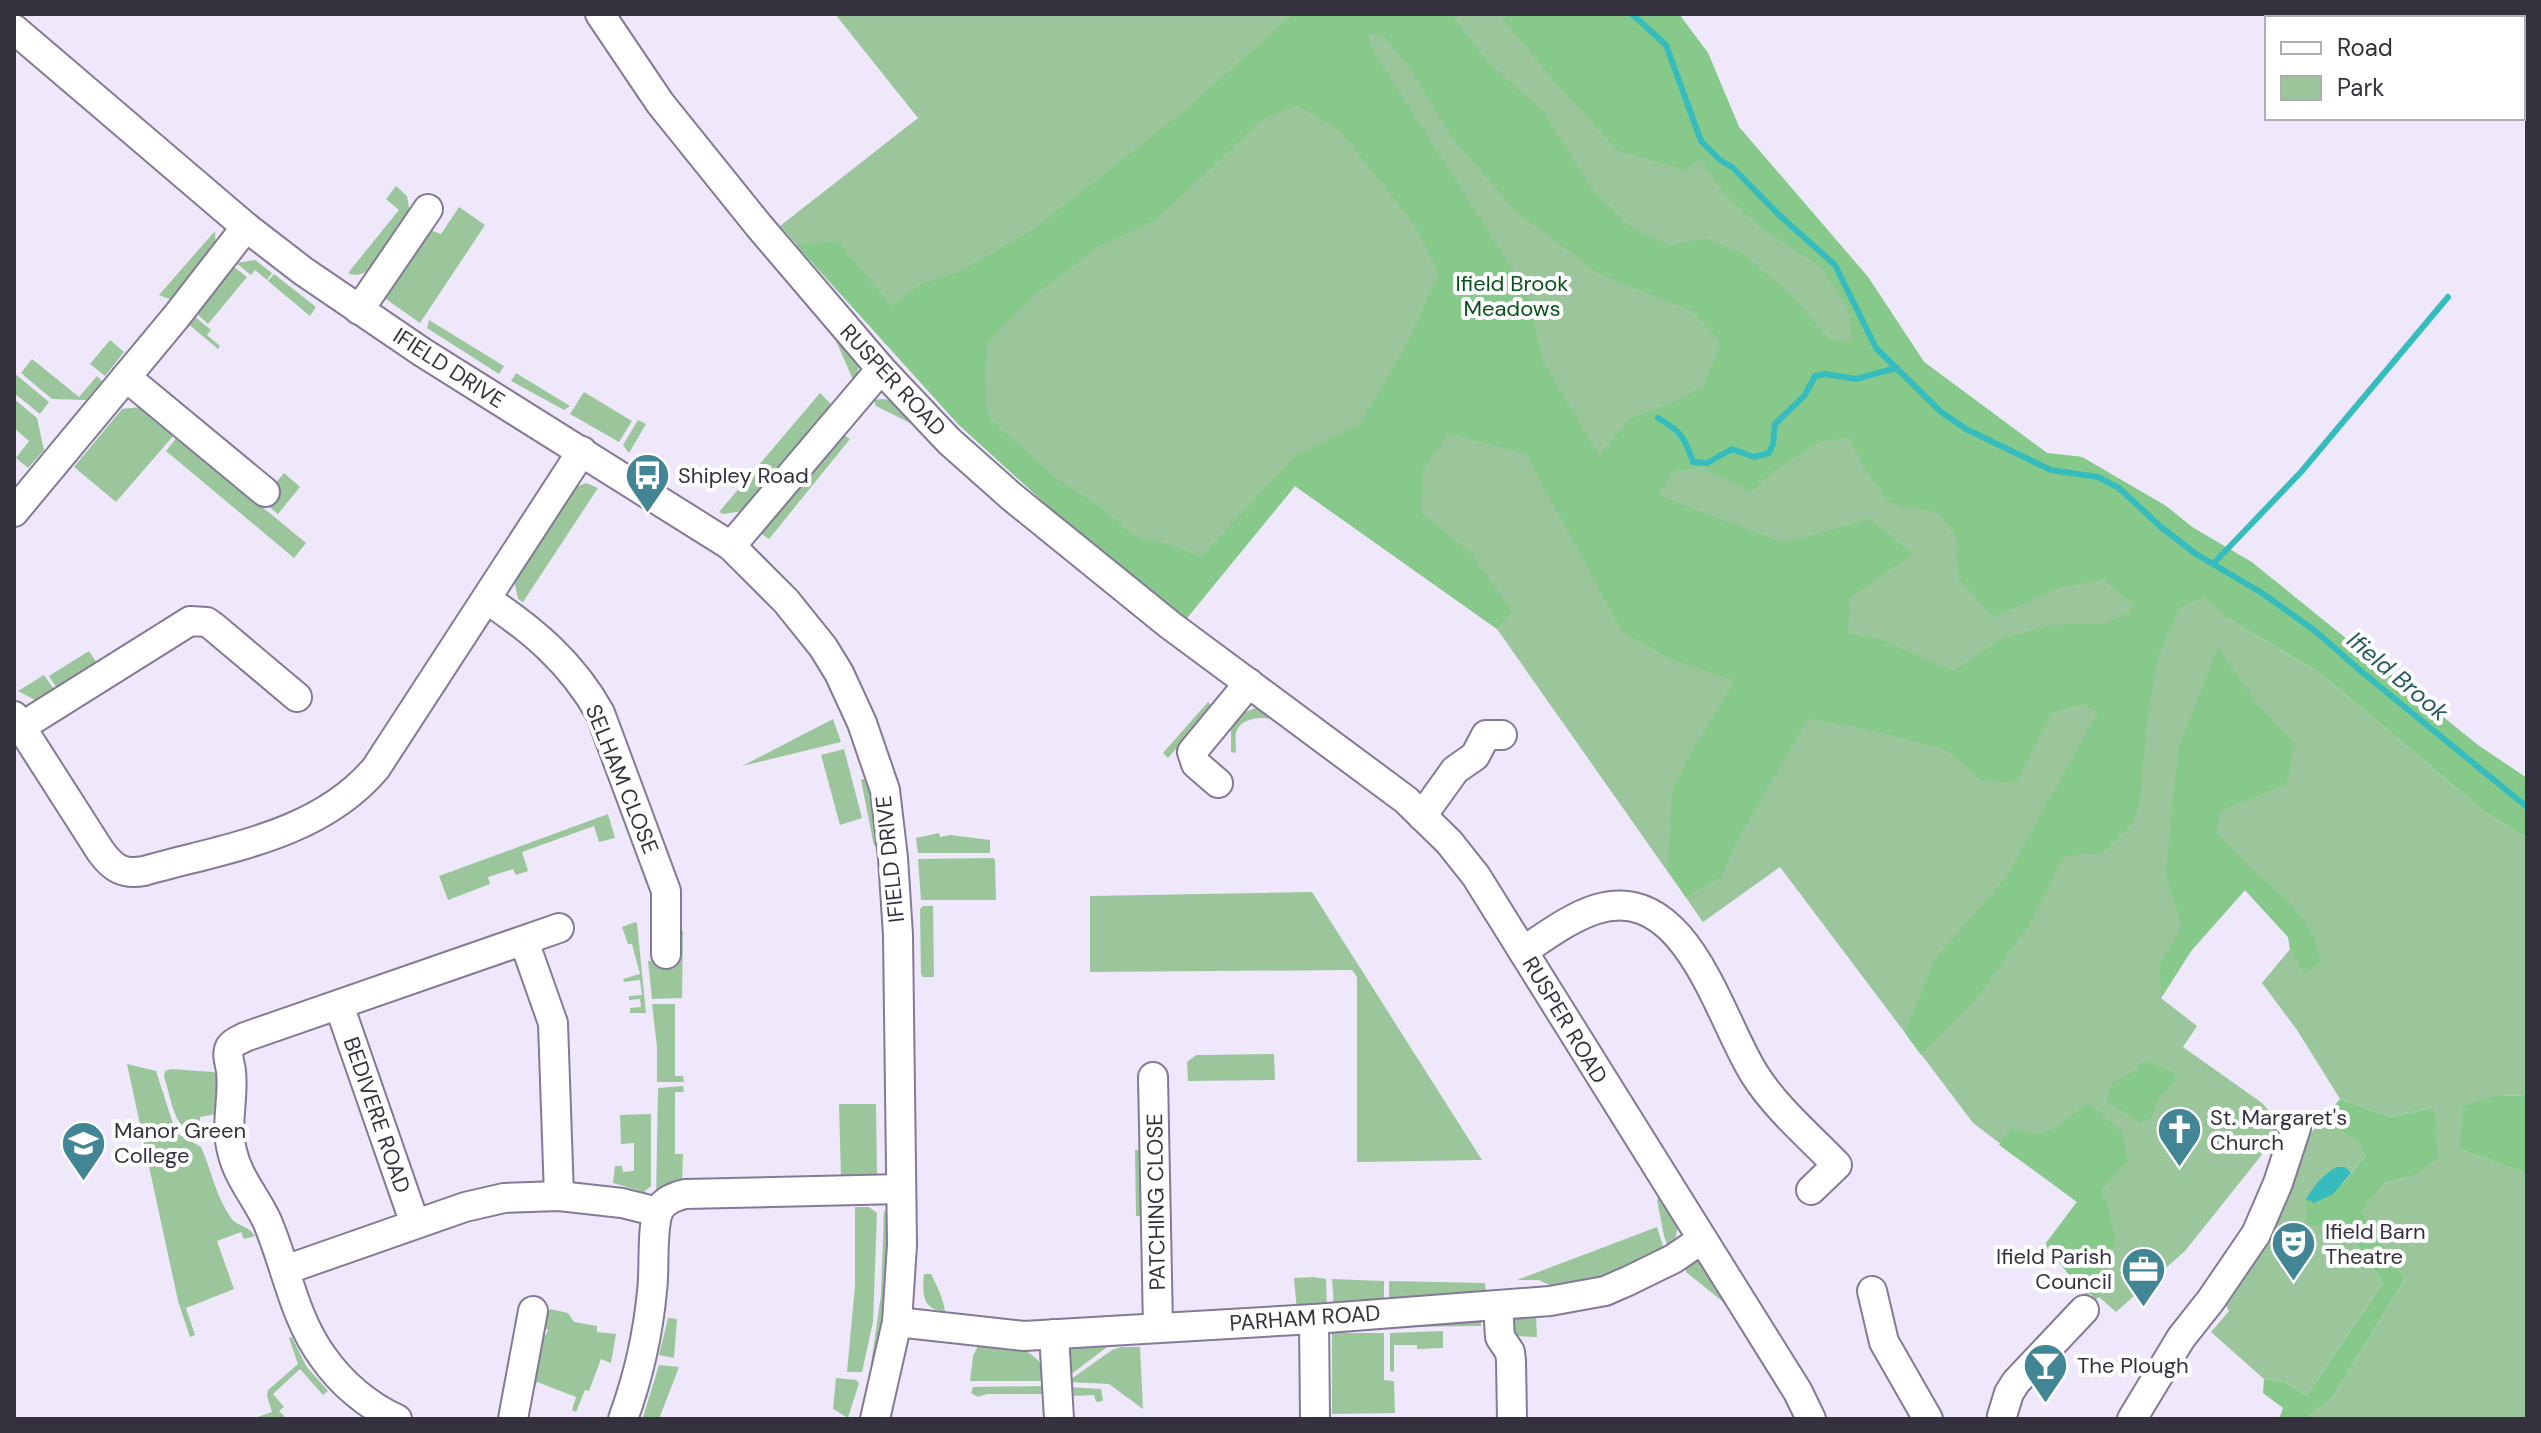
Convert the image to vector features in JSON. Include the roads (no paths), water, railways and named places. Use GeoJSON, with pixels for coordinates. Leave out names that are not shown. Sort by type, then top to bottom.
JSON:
{"type":"FeatureCollection","features":[{"type":"Feature","properties":{"kind":"street","name":"RUSPER ROAD"},"geometry":{"type":"LineString","coordinates":[[600,14],[631,63],[683,133],[881,369],[949,441],[1170,625],[1385,784],[1449,842],[1476,876],[1798,1392],[1811,1419]]}},
{"type":"Feature","properties":{"kind":"street","name":"IFIELD DRIVE"},"geometry":{"type":"LineString","coordinates":[[14,29],[246,227],[359,310],[731,546],[786,601],[823,647],[859,715],[885,790],[893,848],[898,935],[902,1245],[897,1322],[875,1419]]}},
{"type":"Feature","properties":{"kind":"street"},"geometry":{"type":"LineString","coordinates":[[359,310],[428,209]]}},
{"type":"Feature","properties":{"kind":"street"},"geometry":{"type":"LineString","coordinates":[[14,512],[246,227]]}},
{"type":"Feature","properties":{"kind":"street"},"geometry":{"type":"LineString","coordinates":[[731,546],[881,369]]}},
{"type":"Feature","properties":{"kind":"street"},"geometry":{"type":"LineString","coordinates":[[126,377],[265,492]]}},
{"type":"Feature","properties":{"kind":"street"},"geometry":{"type":"LineString","coordinates":[[297,697],[215,628],[198,620],[190,621],[18,722],[108,862],[124,872],[144,871],[288,830],[317,817],[343,800],[376,768],[582,451]]}},
{"type":"Feature","properties":{"kind":"street","name":"SELHAM CLOSE"},"geometry":{"type":"LineString","coordinates":[[486,599],[526,626],[559,656],[585,688],[600,713],[666,891],[666,954]]}},
{"type":"Feature","properties":{"kind":"street"},"geometry":{"type":"LineString","coordinates":[[1218,783],[1196,764],[1192,752],[1249,683]]}},
{"type":"Feature","properties":{"kind":"street"},"geometry":{"type":"LineString","coordinates":[[1422,816],[1455,770],[1475,756],[1486,735],[1502,735]]}},
{"type":"Feature","properties":{"kind":"street"},"geometry":{"type":"LineString","coordinates":[[1523,951],[1585,914],[1612,906],[1642,909],[1675,929],[1697,963],[1759,1081],[1837,1165],[1811,1190]]}},
{"type":"Feature","properties":{"kind":"street"},"geometry":{"type":"LineString","coordinates":[[397,1419],[352,1389],[323,1358],[304,1323],[268,1224],[244,1185],[231,1150],[230,1048],[236,1041],[559,928]]}},
{"type":"Feature","properties":{"kind":"street"},"geometry":{"type":"LineString","coordinates":[[524,941],[553,1023],[559,1196]]}},
{"type":"Feature","properties":{"kind":"street","name":"BEDIVERE ROAD"},"geometry":{"type":"LineString","coordinates":[[339,1005],[415,1224]]}},
{"type":"Feature","properties":{"kind":"street","name":"PATCHING CLOSE"},"geometry":{"type":"LineString","coordinates":[[1153,1077],[1158,1327]]}},
{"type":"Feature","properties":{"kind":"street"},"geometry":{"type":"LineString","coordinates":[[2132,1419],[2181,1338],[2234,1268],[2266,1214],[2296,1128]]}},
{"type":"Feature","properties":{"kind":"street"},"geometry":{"type":"LineString","coordinates":[[623,1419],[648,1324],[655,1264],[654,1229],[658,1212],[665,1203],[685,1194],[901,1189]]}},
{"type":"Feature","properties":{"kind":"street"},"geometry":{"type":"LineString","coordinates":[[285,1270],[485,1201],[559,1196],[622,1203],[658,1212]]}},
{"type":"Feature","properties":{"kind":"street","name":"PARHAM ROAD"},"geometry":{"type":"LineString","coordinates":[[897,1322],[998,1334],[1054,1334],[1314,1319],[1563,1299],[1605,1291],[1659,1267],[1701,1240]]}},
{"type":"Feature","properties":{"kind":"street"},"geometry":{"type":"LineString","coordinates":[[1872,1291],[1884,1342],[1928,1419]]}},
{"type":"Feature","properties":{"kind":"street"},"geometry":{"type":"LineString","coordinates":[[1498,1305],[1500,1337],[1510,1352],[1512,1419]]}},
{"type":"Feature","properties":{"kind":"street"},"geometry":{"type":"LineString","coordinates":[[2001,1418],[2005,1401],[2016,1382],[2084,1310]]}},
{"type":"Feature","properties":{"kind":"street"},"geometry":{"type":"LineString","coordinates":[[513,1419],[533,1311]]}},
{"type":"Feature","properties":{"kind":"street"},"geometry":{"type":"LineString","coordinates":[[1314,1319],[1315,1419]]}},
{"type":"Feature","properties":{"kind":"street"},"geometry":{"type":"LineString","coordinates":[[1054,1334],[1059,1419]]}},
{"type":"Feature","properties":{"kind":"waterway","name":"Ifield Brook"},"geometry":{"type":"LineString","coordinates":[[1632,14],[1666,45],[1701,141],[1835,265],[1876,348],[1941,412],[1966,429],[2051,470],[2098,477],[2119,488],[2196,554],[2262,593],[2314,630],[2527,807]]}},
{"type":"Feature","properties":{"kind":"waterway"},"geometry":{"type":"LineString","coordinates":[[2213,564],[2301,472],[2448,297]]}},
{"type":"Feature","properties":{"kind":"waterway"},"geometry":{"type":"LineString","coordinates":[[1658,418],[1681,436],[1693,462],[1707,463],[1732,449],[1754,457],[1769,453],[1775,424],[1805,395],[1815,376],[1825,374],[1856,379],[1896,368]]}},
{"type":"Feature","properties":{"kind":"place","name":"Shipley Road"},"geometry":{"type":"Point","coordinates":[647,514]}},
{"type":"Feature","properties":{"kind":"place","name":"St. Margaret's Church"},"geometry":{"type":"Point","coordinates":[2179,1169]}},
{"type":"Feature","properties":{"kind":"place","name":"Manor Green College"},"geometry":{"type":"Point","coordinates":[83,1182]}},
{"type":"Feature","properties":{"kind":"place","name":"Ifield Barn Theatre"},"geometry":{"type":"Point","coordinates":[2294,1283]}},
{"type":"Feature","properties":{"kind":"place","name":"Ifield Parish Council"},"geometry":{"type":"Point","coordinates":[2143,1308]}},
{"type":"Feature","properties":{"kind":"place","name":"The Plough"},"geometry":{"type":"Point","coordinates":[2046,1404]}},
{"type":"Feature","properties":{"kind":"park label","name":"Ifield Brook Meadows"},"geometry":{"type":"Point","coordinates":[1512,296]}}]}
